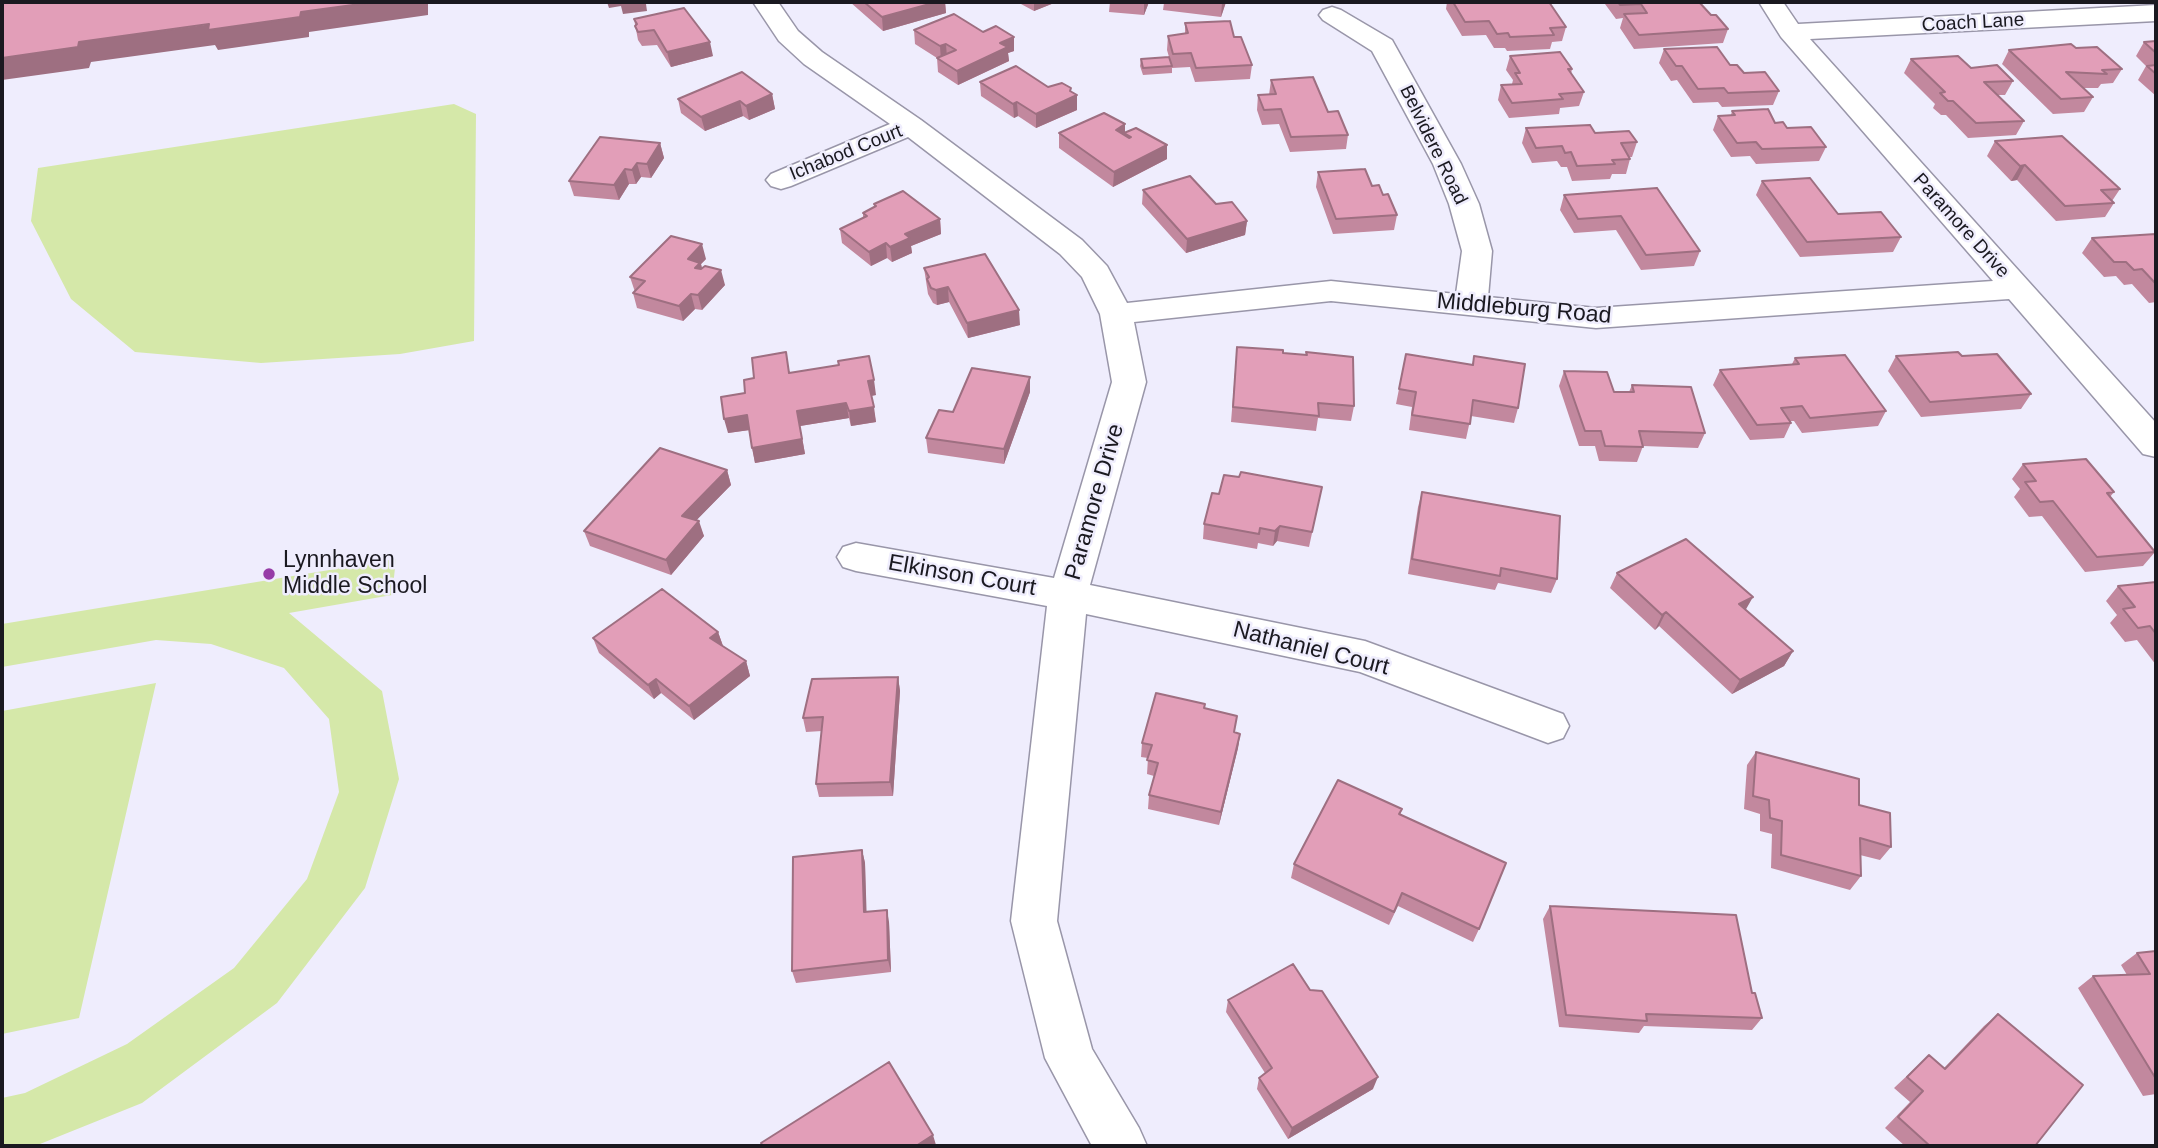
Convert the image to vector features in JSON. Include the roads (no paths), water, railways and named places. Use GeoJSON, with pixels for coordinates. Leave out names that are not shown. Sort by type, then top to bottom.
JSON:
{"type":"FeatureCollection","features":[{"type":"Feature","properties":{"kind":"street","name":"Paramore Drive"},"geometry":{"type":"LineString","coordinates":[[766,2],[788,36],[813,58],[911,126],[1071,247],[1096,274],[1116,314],[1129,382],[1068,595],[1034,921],[1070,1058],[1121,1146]]}},
{"type":"Feature","properties":{"kind":"street","name":"Paramore Drive"},"geometry":{"type":"LineString","coordinates":[[1771,2],[1790,33],[2156,445]]}},
{"type":"Feature","properties":{"kind":"street","name":"Coach Lane"},"geometry":{"type":"LineString","coordinates":[[1790,33],[2156,13]]}},
{"type":"Feature","properties":{"kind":"street","name":"Belvidere Road"},"geometry":{"type":"LineString","coordinates":[[1332,15],[1383,46],[1447,164],[1464,204],[1477,251],[1471,306]]}},
{"type":"Feature","properties":{"kind":"street","name":"Ichabod Court"},"geometry":{"type":"LineString","coordinates":[[781,180],[911,126]]}},
{"type":"Feature","properties":{"kind":"street","name":"Middleburg Road"},"geometry":{"type":"LineString","coordinates":[[1116,314],[1331,291],[1596,318],[2017,289]]}},
{"type":"Feature","properties":{"kind":"street","name":"Elkinson Court"},"geometry":{"type":"LineString","coordinates":[[856,557],[1068,595]]}},
{"type":"Feature","properties":{"kind":"street","name":"Nathaniel Court"},"geometry":{"type":"LineString","coordinates":[[1068,595],[1365,657],[1548,726]]}},
{"type":"Feature","properties":{"kind":"place","name":"Lynnhaven Middle School"},"geometry":{"type":"Point","coordinates":[269,574]}}]}
